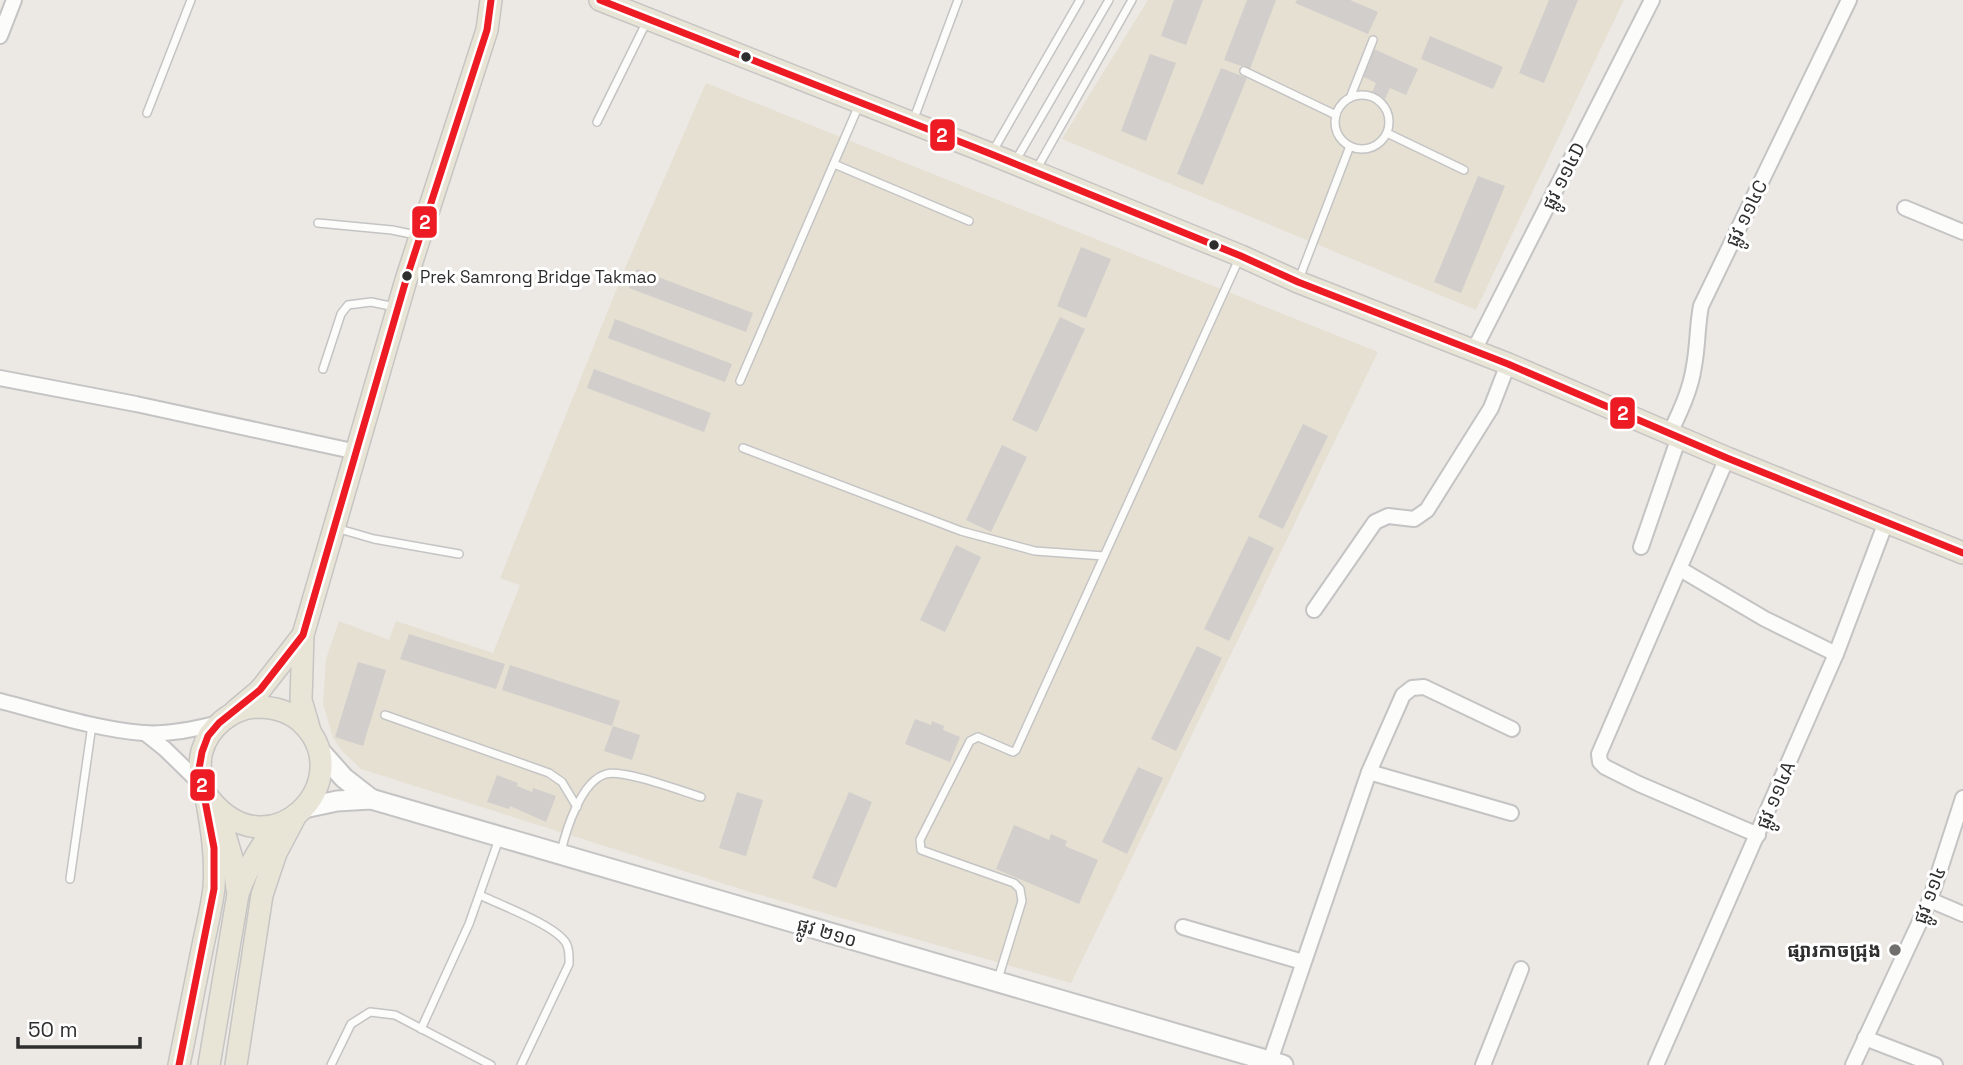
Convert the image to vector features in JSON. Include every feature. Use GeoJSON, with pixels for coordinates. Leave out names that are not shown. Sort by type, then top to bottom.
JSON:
{"type":"FeatureCollection","features":[{"type":"Feature","properties":{"kind":"main road"},"geometry":{"type":"LineString","coordinates":[[211,1055],[238,894],[253,858],[316,791],[321,771],[301,699],[303,635],[398,307],[487,30],[491,0]]}},
{"type":"Feature","properties":{"kind":"main road"},"geometry":{"type":"LineString","coordinates":[[600,0],[991,154],[1298,282],[1508,363],[1727,458],[1963,553]]}},
{"type":"Feature","properties":{"kind":"main road"},"geometry":{"type":"LineString","coordinates":[[238,894],[234,865],[200,769],[202,752],[208,736],[260,690],[303,635]]}},
{"type":"Feature","properties":{"kind":"main road"},"geometry":{"type":"LineString","coordinates":[[227,718],[255,707],[276,708],[295,717],[314,741]]}},
{"type":"Feature","properties":{"kind":"main road"},"geometry":{"type":"LineString","coordinates":[[208,796],[229,819],[244,826],[260,828],[292,817]]}},
{"type":"Feature","properties":{"kind":"main road"},"geometry":{"type":"LineString","coordinates":[[179,1065],[214,889],[214,848],[208,796]]}},
{"type":"Feature","properties":{"kind":"main road"},"geometry":{"type":"LineString","coordinates":[[236,1065],[262,895],[292,817]]}},
{"type":"Feature","properties":{"kind":"street"},"geometry":{"type":"LineString","coordinates":[[0,36],[14,0]]}},
{"type":"Feature","properties":{"kind":"street","name":"ផ្លូវ ១១៤D"},"geometry":{"type":"LineString","coordinates":[[1474,352],[1652,0]]}},
{"type":"Feature","properties":{"kind":"street","name":"ផ្លូវ ១១៤C"},"geometry":{"type":"LineString","coordinates":[[1641,547],[1695,367],[1701,306],[1849,0]]}},
{"type":"Feature","properties":{"kind":"street"},"geometry":{"type":"LineString","coordinates":[[1905,208],[1963,232]]}},
{"type":"Feature","properties":{"kind":"street"},"geometry":{"type":"LineString","coordinates":[[1314,610],[1376,522],[1388,516],[1414,519],[1427,510],[1491,408],[1508,363]]}},
{"type":"Feature","properties":{"kind":"street"},"geometry":{"type":"LineString","coordinates":[[0,378],[136,404],[356,452]]}},
{"type":"Feature","properties":{"kind":"street"},"geometry":{"type":"LineString","coordinates":[[1727,458],[1599,754],[1600,762],[1605,767],[1758,835]]}},
{"type":"Feature","properties":{"kind":"street","name":"ផ្លូវ ១១៤A"},"geometry":{"type":"LineString","coordinates":[[1656,1065],[1836,654],[1886,522]]}},
{"type":"Feature","properties":{"kind":"street"},"geometry":{"type":"LineString","coordinates":[[1680,569],[1765,619],[1836,654]]}},
{"type":"Feature","properties":{"kind":"street"},"geometry":{"type":"LineString","coordinates":[[1277,1063],[1303,962],[1369,772],[1403,695],[1412,688],[1424,687],[1512,729]]}},
{"type":"Feature","properties":{"kind":"street"},"geometry":{"type":"LineString","coordinates":[[0,701],[92,725],[145,733],[182,730],[227,718]]}},
{"type":"Feature","properties":{"kind":"street"},"geometry":{"type":"LineString","coordinates":[[145,733],[184,766],[208,796]]}},
{"type":"Feature","properties":{"kind":"street","name":"ផ្លូវ ២១០"},"geometry":{"type":"LineString","coordinates":[[314,741],[344,778],[371,799]]}},
{"type":"Feature","properties":{"kind":"street"},"geometry":{"type":"LineString","coordinates":[[1369,772],[1511,813]]}},
{"type":"Feature","properties":{"kind":"street","name":"ផ្លូវ ១១៤"},"geometry":{"type":"LineString","coordinates":[[1853,1065],[1930,900],[1963,798]]}},
{"type":"Feature","properties":{"kind":"street","name":"ផ្លូវ ២១០"},"geometry":{"type":"LineString","coordinates":[[292,817],[337,801],[371,799],[1277,1063]]}},
{"type":"Feature","properties":{"kind":"street"},"geometry":{"type":"LineString","coordinates":[[1930,900],[1963,914]]}},
{"type":"Feature","properties":{"kind":"street"},"geometry":{"type":"LineString","coordinates":[[1183,927],[1303,962]]}},
{"type":"Feature","properties":{"kind":"street"},"geometry":{"type":"LineString","coordinates":[[1483,1065],[1521,969]]}},
{"type":"Feature","properties":{"kind":"street"},"geometry":{"type":"LineString","coordinates":[[1865,1038],[1935,1065]]}},
{"type":"Feature","properties":{"kind":"lane"},"geometry":{"type":"LineString","coordinates":[[147,113],[191,0]]}},
{"type":"Feature","properties":{"kind":"lane"},"geometry":{"type":"LineString","coordinates":[[912,123],[958,0]]}},
{"type":"Feature","properties":{"kind":"lane"},"geometry":{"type":"LineString","coordinates":[[991,154],[1080,0]]}},
{"type":"Feature","properties":{"kind":"lane"},"geometry":{"type":"LineString","coordinates":[[1014,164],[1109,0]]}},
{"type":"Feature","properties":{"kind":"lane"},"geometry":{"type":"LineString","coordinates":[[1035,172],[1132,0]]}},
{"type":"Feature","properties":{"kind":"lane"},"geometry":{"type":"LineString","coordinates":[[597,122],[648,19]]}},
{"type":"Feature","properties":{"kind":"lane"},"geometry":{"type":"LineString","coordinates":[[1350,97],[1373,40]]}},
{"type":"Feature","properties":{"kind":"lane"},"geometry":{"type":"LineString","coordinates":[[1244,71],[1336,115]]}},
{"type":"Feature","properties":{"kind":"lane"},"geometry":{"type":"LineString","coordinates":[[1360,94],[1371,96],[1381,102],[1387,111],[1387,133],[1380,142],[1371,147],[1360,149],[1350,146],[1340,138],[1335,127],[1336,115],[1341,105],[1350,97],[1360,94]]}},
{"type":"Feature","properties":{"kind":"lane"},"geometry":{"type":"LineString","coordinates":[[740,381],[860,102]]}},
{"type":"Feature","properties":{"kind":"lane"},"geometry":{"type":"LineString","coordinates":[[1387,133],[1464,170]]}},
{"type":"Feature","properties":{"kind":"lane"},"geometry":{"type":"LineString","coordinates":[[1298,282],[1350,146]]}},
{"type":"Feature","properties":{"kind":"lane"},"geometry":{"type":"LineString","coordinates":[[834,164],[969,221]]}},
{"type":"Feature","properties":{"kind":"lane"},"geometry":{"type":"LineString","coordinates":[[318,223],[393,230],[420,236]]}},
{"type":"Feature","properties":{"kind":"lane"},"geometry":{"type":"LineString","coordinates":[[998,982],[1022,901],[1020,889],[1014,883],[922,850],[920,840],[970,741],[978,737],[1013,752],[1016,750],[1241,256]]}},
{"type":"Feature","properties":{"kind":"lane"},"geometry":{"type":"LineString","coordinates":[[323,369],[341,314],[348,305],[372,302],[398,307]]}},
{"type":"Feature","properties":{"kind":"lane"},"geometry":{"type":"LineString","coordinates":[[743,448],[961,531],[1035,551],[1104,556]]}},
{"type":"Feature","properties":{"kind":"lane"},"geometry":{"type":"LineString","coordinates":[[335,527],[374,539],[459,554]]}},
{"type":"Feature","properties":{"kind":"lane"},"geometry":{"type":"LineString","coordinates":[[385,715],[549,773],[562,782],[577,807]]}},
{"type":"Feature","properties":{"kind":"lane"},"geometry":{"type":"LineString","coordinates":[[69,879],[92,725]]}},
{"type":"Feature","properties":{"kind":"lane"},"geometry":{"type":"LineString","coordinates":[[560,855],[577,807],[591,783],[606,774],[626,775],[701,797]]}},
{"type":"Feature","properties":{"kind":"lane"},"geometry":{"type":"LineString","coordinates":[[421,1029],[469,924],[499,837]]}},
{"type":"Feature","properties":{"kind":"lane"},"geometry":{"type":"LineString","coordinates":[[480,895],[543,925],[565,942],[569,953],[569,964],[521,1065]]}},
{"type":"Feature","properties":{"kind":"lane"},"geometry":{"type":"LineString","coordinates":[[331,1065],[351,1024],[370,1012],[395,1015],[491,1065]]}},
{"type":"Feature","properties":{"kind":"shaded area"},"geometry":{"type":"Polygon","coordinates":[[[1148,0],[1624,0],[1476,310],[1062,139],[1148,0]]]}},
{"type":"Feature","properties":{"kind":"shaded area"},"geometry":{"type":"Polygon","coordinates":[[[706,83],[1378,352],[1071,983],[750,892],[361,769],[333,738],[323,704],[326,659],[339,621],[389,640],[396,621],[493,653],[520,585],[500,578],[626,266],[706,83]]]}},
{"type":"Feature","properties":{"kind":"building"},"geometry":{"type":"Polygon","coordinates":[[[1174,0],[1203,0],[1186,45],[1161,36],[1174,0]]]}},
{"type":"Feature","properties":{"kind":"building"},"geometry":{"type":"Polygon","coordinates":[[[1247,0],[1276,0],[1250,69],[1224,60],[1247,0]]]}},
{"type":"Feature","properties":{"kind":"building"},"geometry":{"type":"Polygon","coordinates":[[[1297,0],[1350,0],[1378,12],[1368,34],[1295,3],[1297,0]]]}},
{"type":"Feature","properties":{"kind":"building"},"geometry":{"type":"Polygon","coordinates":[[[1549,0],[1578,0],[1544,83],[1519,73],[1549,0]]]}},
{"type":"Feature","properties":{"kind":"building"},"geometry":{"type":"Polygon","coordinates":[[[1430,36],[1503,67],[1493,89],[1421,59],[1430,36]]]}},
{"type":"Feature","properties":{"kind":"building"},"geometry":{"type":"Polygon","coordinates":[[[1374,49],[1418,69],[1406,95],[1390,88],[1385,99],[1372,93],[1376,83],[1362,76],[1374,49]]]}},
{"type":"Feature","properties":{"kind":"building"},"geometry":{"type":"Polygon","coordinates":[[[1150,54],[1176,63],[1146,141],[1121,131],[1150,54]]]}},
{"type":"Feature","properties":{"kind":"building"},"geometry":{"type":"Polygon","coordinates":[[[1221,68],[1247,78],[1203,185],[1177,174],[1221,68]]]}},
{"type":"Feature","properties":{"kind":"building"},"geometry":{"type":"Polygon","coordinates":[[[1478,176],[1505,186],[1461,293],[1434,282],[1478,176]]]}},
{"type":"Feature","properties":{"kind":"building"},"geometry":{"type":"Polygon","coordinates":[[[1081,247],[1111,259],[1086,318],[1057,306],[1081,247]]]}},
{"type":"Feature","properties":{"kind":"building"},"geometry":{"type":"Polygon","coordinates":[[[637,269],[753,313],[746,332],[629,288],[637,269]]]}},
{"type":"Feature","properties":{"kind":"building"},"geometry":{"type":"Polygon","coordinates":[[[1060,317],[1085,329],[1037,432],[1012,420],[1060,317]]]}},
{"type":"Feature","properties":{"kind":"building"},"geometry":{"type":"Polygon","coordinates":[[[615,319],[732,364],[725,382],[608,338],[615,319]]]}},
{"type":"Feature","properties":{"kind":"building"},"geometry":{"type":"Polygon","coordinates":[[[594,369],[711,413],[704,432],[587,388],[594,369]]]}},
{"type":"Feature","properties":{"kind":"building"},"geometry":{"type":"Polygon","coordinates":[[[1303,424],[1328,436],[1283,529],[1258,517],[1303,424]]]}},
{"type":"Feature","properties":{"kind":"building"},"geometry":{"type":"Polygon","coordinates":[[[1002,445],[1027,457],[991,532],[966,520],[1002,445]]]}},
{"type":"Feature","properties":{"kind":"building"},"geometry":{"type":"Polygon","coordinates":[[[1249,536],[1274,548],[1229,641],[1204,629],[1249,536]]]}},
{"type":"Feature","properties":{"kind":"building"},"geometry":{"type":"Polygon","coordinates":[[[956,545],[981,557],[945,632],[920,620],[956,545]]]}},
{"type":"Feature","properties":{"kind":"building"},"geometry":{"type":"Polygon","coordinates":[[[409,634],[505,664],[496,689],[400,659],[409,634]]]}},
{"type":"Feature","properties":{"kind":"building"},"geometry":{"type":"Polygon","coordinates":[[[1197,646],[1222,658],[1176,751],[1151,739],[1197,646]]]}},
{"type":"Feature","properties":{"kind":"building"},"geometry":{"type":"Polygon","coordinates":[[[358,662],[386,670],[363,746],[335,737],[358,662]]]}},
{"type":"Feature","properties":{"kind":"building"},"geometry":{"type":"Polygon","coordinates":[[[510,665],[620,701],[612,726],[502,690],[510,665]]]}},
{"type":"Feature","properties":{"kind":"building"},"geometry":{"type":"Polygon","coordinates":[[[915,719],[931,725],[932,721],[944,726],[943,730],[960,737],[950,762],[905,744],[915,719]]]}},
{"type":"Feature","properties":{"kind":"building"},"geometry":{"type":"Polygon","coordinates":[[[613,726],[640,735],[632,760],[604,751],[613,726]]]}},
{"type":"Feature","properties":{"kind":"building"},"geometry":{"type":"Polygon","coordinates":[[[1138,767],[1163,778],[1127,854],[1102,842],[1138,767]]]}},
{"type":"Feature","properties":{"kind":"building"},"geometry":{"type":"Polygon","coordinates":[[[497,775],[532,792],[533,788],[556,796],[546,822],[510,806],[509,809],[487,802],[497,775]]]}},
{"type":"Feature","properties":{"kind":"building"},"geometry":{"type":"Polygon","coordinates":[[[737,792],[763,800],[746,856],[719,848],[737,792]]]}},
{"type":"Feature","properties":{"kind":"building"},"geometry":{"type":"Polygon","coordinates":[[[849,792],[872,802],[836,888],[812,878],[849,792]]]}},
{"type":"Feature","properties":{"kind":"building"},"geometry":{"type":"Polygon","coordinates":[[[1014,825],[1049,840],[1051,834],[1067,841],[1065,846],[1098,860],[1079,904],[996,869],[1014,825]]]}},
{"type":"Feature","properties":{"kind":"transit line","name":"2"},"geometry":{"type":"LineString","coordinates":[[179,1065],[214,889],[214,848],[199,769],[202,752],[208,736],[219,723],[260,690],[303,635],[406,280],[487,30],[491,0]]}},
{"type":"Feature","properties":{"kind":"transit line","name":"2"},"geometry":{"type":"LineString","coordinates":[[600,0],[991,154],[1963,553]]}},
{"type":"Feature","properties":{"kind":"place","name":"Prek Samrong Bridge Takmao"},"geometry":{"type":"Point","coordinates":[407,276]}},
{"type":"Feature","properties":{"kind":"place","name":"ផ្សារកាចជ្រុង"},"geometry":{"type":"Point","coordinates":[1895,950]}}]}
